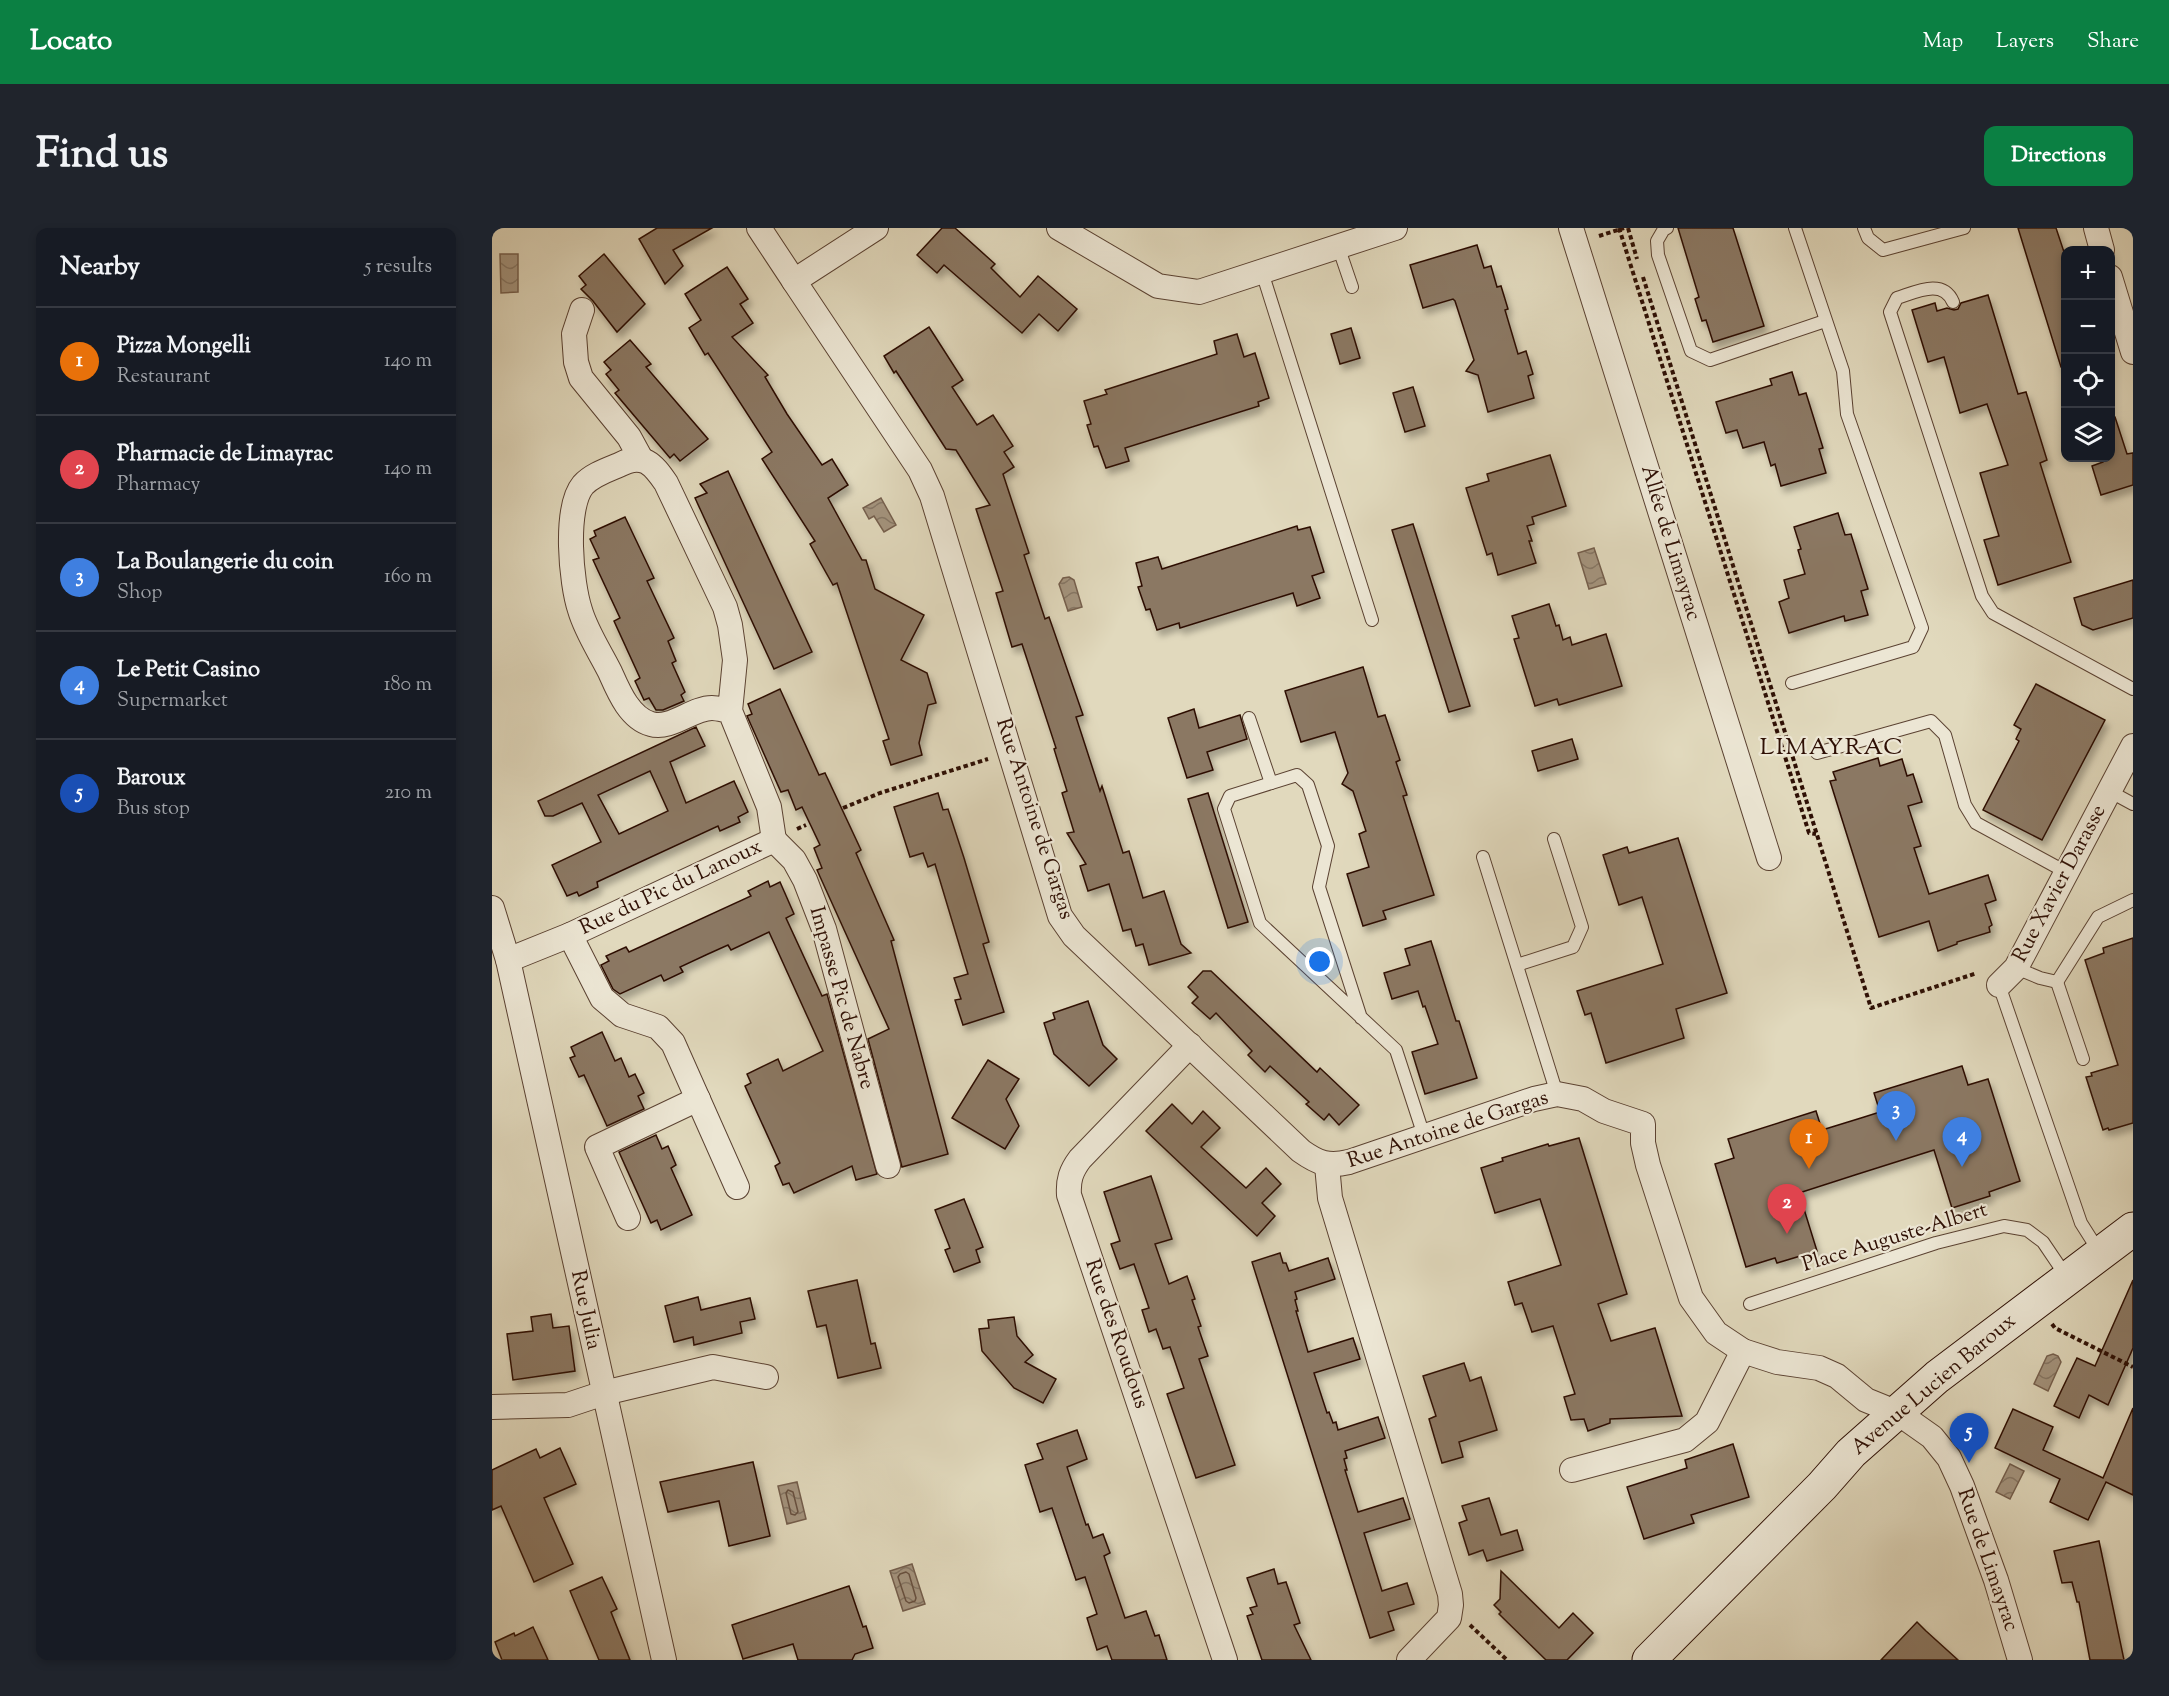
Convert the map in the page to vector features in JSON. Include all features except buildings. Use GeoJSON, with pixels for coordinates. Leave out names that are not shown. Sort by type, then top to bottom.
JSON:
{"type":"FeatureCollection","features":[{"type":"Feature","properties":{"kind":"street","name":"Rue Antoine de Gargas"},"geometry":{"type":"LineString","coordinates":[[759,228],[920,470],[932,496],[1012,752],[1060,916],[1074,936],[1301,1150],[1315,1161],[1327,1165],[1349,1162],[1534,1099],[1557,1095],[1582,1099],[1604,1111],[1643,1124],[1643,1143],[1648,1165],[1691,1298],[1716,1333],[1743,1351]]}},
{"type":"Feature","properties":{"kind":"street"},"geometry":{"type":"LineString","coordinates":[[794,281],[876,228]]}},
{"type":"Feature","properties":{"kind":"street"},"geometry":{"type":"LineString","coordinates":[[1059,228],[1158,286],[1199,292],[1395,228]]}},
{"type":"Feature","properties":{"kind":"street","name":"Allée de Limayrac"},"geometry":{"type":"LineString","coordinates":[[1571,228],[1769,858]]}},
{"type":"Feature","properties":{"kind":"street"},"geometry":{"type":"LineString","coordinates":[[2096,228],[2101,246]]}},
{"type":"Feature","properties":{"kind":"street"},"geometry":{"type":"LineString","coordinates":[[2115,294],[2133,352]]}},
{"type":"Feature","properties":{"kind":"street","name":"Rue du Pic du Lanoux"},"geometry":{"type":"LineString","coordinates":[[501,947],[570,935],[774,840],[769,807],[730,711],[735,660],[725,607],[666,483],[654,465],[641,459],[629,437],[581,378],[576,362],[574,334],[582,310]]}},
{"type":"Feature","properties":{"kind":"street"},"geometry":{"type":"LineString","coordinates":[[641,459],[624,462],[596,476],[583,486],[575,503],[571,520],[574,586],[580,612],[624,702],[642,720],[658,725],[711,708],[730,711]]}},
{"type":"Feature","properties":{"kind":"street","name":"Rue Xavier Darasse"},"geometry":{"type":"LineString","coordinates":[[1999,986],[2016,968],[2133,746]]}},
{"type":"Feature","properties":{"kind":"street","name":"Impasse Pic de Nabre"},"geometry":{"type":"LineString","coordinates":[[774,840],[794,860],[800,870],[824,929],[888,1166]]}},
{"type":"Feature","properties":{"kind":"street","name":"Rue Julia"},"geometry":{"type":"LineString","coordinates":[[492,908],[664,1660]]}},
{"type":"Feature","properties":{"kind":"street"},"geometry":{"type":"LineString","coordinates":[[570,935],[602,998],[622,1015],[658,1028],[673,1043],[737,1187]]}},
{"type":"Feature","properties":{"kind":"street","name":"Rue des Roudous"},"geometry":{"type":"LineString","coordinates":[[1190,1045],[1080,1159],[1071,1170],[1068,1182],[1069,1195],[1226,1660]]}},
{"type":"Feature","properties":{"kind":"street"},"geometry":{"type":"LineString","coordinates":[[627,1218],[597,1147],[698,1099]]}},
{"type":"Feature","properties":{"kind":"street"},"geometry":{"type":"LineString","coordinates":[[1327,1165],[1330,1198],[1450,1594],[1449,1618],[1409,1660]]}},
{"type":"Feature","properties":{"kind":"street","name":"Avenue Lucien Baroux"},"geometry":{"type":"LineString","coordinates":[[1649,1660],[1822,1486],[1851,1453],[1937,1377],[2133,1229]]}},
{"type":"Feature","properties":{"kind":"street"},"geometry":{"type":"LineString","coordinates":[[1572,1470],[1685,1440],[1707,1422],[1743,1351],[1778,1362],[1819,1368],[1837,1377],[1866,1400],[1898,1413]]}},
{"type":"Feature","properties":{"kind":"street"},"geometry":{"type":"LineString","coordinates":[[492,1407],[568,1405],[604,1393],[713,1367],[766,1377]]}},
{"type":"Feature","properties":{"kind":"street","name":"Rue de Limayrac"},"geometry":{"type":"LineString","coordinates":[[1898,1413],[1932,1437],[1954,1468],[1996,1580],[2020,1660]]}},
{"type":"Feature","properties":{"kind":"lane"},"geometry":{"type":"LineString","coordinates":[[1667,228],[1664,229],[1658,241],[1658,255],[1691,351],[1710,360],[1826,321]]}},
{"type":"Feature","properties":{"kind":"lane"},"geometry":{"type":"LineString","coordinates":[[1792,683],[1913,647],[1922,628],[1847,414],[1843,371],[1795,228]]}},
{"type":"Feature","properties":{"kind":"lane"},"geometry":{"type":"LineString","coordinates":[[1864,228],[1868,238],[1883,250],[1964,228]]}},
{"type":"Feature","properties":{"kind":"lane"},"geometry":{"type":"LineString","coordinates":[[1338,246],[1352,286]]}},
{"type":"Feature","properties":{"kind":"lane"},"geometry":{"type":"LineString","coordinates":[[1262,272],[1372,620]]}},
{"type":"Feature","properties":{"kind":"lane"},"geometry":{"type":"LineString","coordinates":[[1953,302],[1943,290],[1931,287],[1897,298],[1890,312],[1982,596],[1993,613],[2133,689]]}},
{"type":"Feature","properties":{"kind":"lane"},"geometry":{"type":"LineString","coordinates":[[1249,718],[1270,783]]}},
{"type":"Feature","properties":{"kind":"lane"},"geometry":{"type":"LineString","coordinates":[[1817,753],[1931,721],[1945,735],[1965,804],[1976,823],[2066,872]]}},
{"type":"Feature","properties":{"kind":"lane"},"geometry":{"type":"LineString","coordinates":[[1361,1018],[1319,887],[1328,846],[1308,785],[1297,775],[1230,796],[1224,809],[1260,923],[1361,1018],[1396,1050],[1424,1136]]}},
{"type":"Feature","properties":{"kind":"lane"},"geometry":{"type":"LineString","coordinates":[[2109,791],[2133,804]]}},
{"type":"Feature","properties":{"kind":"lane"},"geometry":{"type":"LineString","coordinates":[[1517,964],[1573,947],[1582,927],[1554,839]]}},
{"type":"Feature","properties":{"kind":"lane"},"geometry":{"type":"LineString","coordinates":[[1484,857],[1557,1095]]}},
{"type":"Feature","properties":{"kind":"lane"},"geometry":{"type":"LineString","coordinates":[[2057,982],[2098,917],[2133,900]]}},
{"type":"Feature","properties":{"kind":"lane"},"geometry":{"type":"LineString","coordinates":[[2016,968],[2057,982]]}},
{"type":"Feature","properties":{"kind":"lane"},"geometry":{"type":"LineString","coordinates":[[2057,982],[2083,1059]]}},
{"type":"Feature","properties":{"kind":"lane"},"geometry":{"type":"LineString","coordinates":[[1999,986],[2081,1223],[2100,1253]]}},
{"type":"Feature","properties":{"kind":"lane","name":"Place Auguste-Albert"},"geometry":{"type":"LineString","coordinates":[[1750,1304],[1936,1243],[2004,1226],[2027,1230],[2043,1242],[2067,1277]]}},
{"type":"Feature","properties":{"kind":"path"},"geometry":{"type":"LineString","coordinates":[[1598,236],[1623,228]]}},
{"type":"Feature","properties":{"kind":"path"},"geometry":{"type":"LineString","coordinates":[[1623,228],[1638,262]]}},
{"type":"Feature","properties":{"kind":"path"},"geometry":{"type":"LineString","coordinates":[[1623,228],[1809,834],[1816,834]]}},
{"type":"Feature","properties":{"kind":"path"},"geometry":{"type":"LineString","coordinates":[[1642,274],[1871,1008],[1985,970],[1999,986]]}},
{"type":"Feature","properties":{"kind":"path"},"geometry":{"type":"LineString","coordinates":[[843,808],[880,793],[1012,752]]}},
{"type":"Feature","properties":{"kind":"path"},"geometry":{"type":"LineString","coordinates":[[2035,1302],[2055,1328],[2133,1367]]}},
{"type":"Feature","properties":{"kind":"path"},"geometry":{"type":"LineString","coordinates":[[1451,1605],[1507,1660]]}},
{"type":"Feature","properties":{"kind":"water"},"geometry":{"type":"Polygon","coordinates":[[[500,254],[518,254],[518,292],[501,293],[500,254]]]}},
{"type":"Feature","properties":{"kind":"water"},"geometry":{"type":"Polygon","coordinates":[[[881,498],[896,525],[884,532],[874,516],[869,519],[863,508],[881,498]]]}},
{"type":"Feature","properties":{"kind":"water"},"geometry":{"type":"Polygon","coordinates":[[[1594,548],[1606,584],[1589,589],[1578,553],[1594,548]]]}},
{"type":"Feature","properties":{"kind":"water"},"geometry":{"type":"Polygon","coordinates":[[[1069,577],[1074,580],[1082,607],[1068,611],[1059,584],[1063,578],[1069,577]]]}},
{"type":"Feature","properties":{"kind":"water"},"geometry":{"type":"Polygon","coordinates":[[[2053,1354],[2058,1356],[2061,1362],[2048,1391],[2034,1384],[2047,1356],[2053,1354]]]}},
{"type":"Feature","properties":{"kind":"water"},"geometry":{"type":"Polygon","coordinates":[[[2010,1464],[2024,1471],[2010,1499],[1996,1492],[2010,1464]]]}},
{"type":"Feature","properties":{"kind":"water"},"geometry":{"type":"Polygon","coordinates":[[[797,1482],[806,1519],[787,1524],[778,1486],[797,1482]]]}},
{"type":"Feature","properties":{"kind":"water"},"geometry":{"type":"Polygon","coordinates":[[[912,1564],[925,1604],[903,1611],[890,1571],[912,1564]]]}},
{"type":"Feature","properties":{"kind":"place","name":"La Boulangerie du coin"},"geometry":{"type":"Point","coordinates":[1896,1141]}},
{"type":"Feature","properties":{"kind":"place","name":"Le Petit Casino"},"geometry":{"type":"Point","coordinates":[1962,1167]}},
{"type":"Feature","properties":{"kind":"place","name":"Pizza Mongelli"},"geometry":{"type":"Point","coordinates":[1809,1169]}},
{"type":"Feature","properties":{"kind":"place","name":"Pharmacie de Limayrac"},"geometry":{"type":"Point","coordinates":[1787,1234]}},
{"type":"Feature","properties":{"kind":"place","name":"Baroux"},"geometry":{"type":"Point","coordinates":[1969,1463]}},
{"type":"Feature","properties":{"kind":"district","name":"LIMAYRAC"},"geometry":{"type":"Point","coordinates":[1832,748]}}]}
